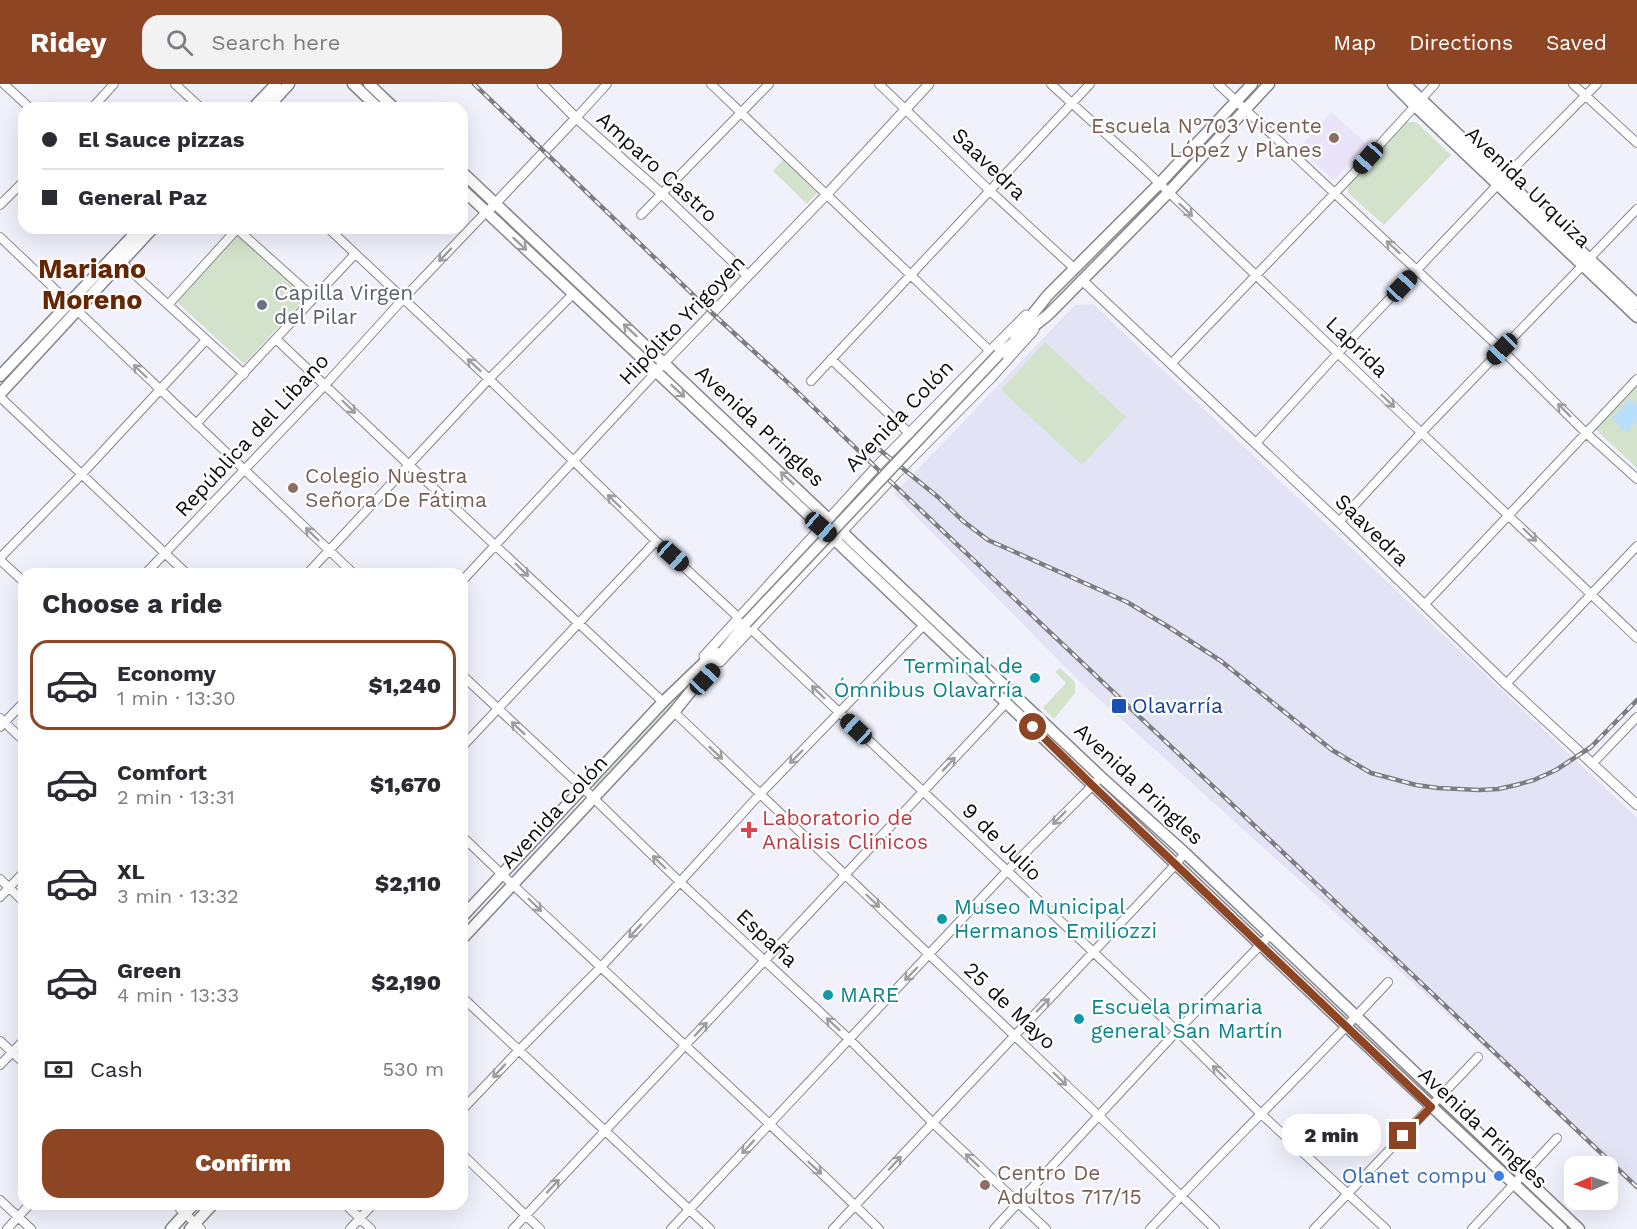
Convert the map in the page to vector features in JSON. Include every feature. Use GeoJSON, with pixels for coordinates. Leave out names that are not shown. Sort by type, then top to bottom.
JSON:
{"type":"FeatureCollection","features":[{"type":"Feature","properties":{"kind":"main road"},"geometry":{"type":"LineString","coordinates":[[259,102],[276,84]]}},
{"type":"Feature","properties":{"kind":"main road"},"geometry":{"type":"LineString","coordinates":[[272,102],[289,84]]}},
{"type":"Feature","properties":{"kind":"main road"},"geometry":{"type":"LineString","coordinates":[[353,84],[372,102]]}},
{"type":"Feature","properties":{"kind":"main road"},"geometry":{"type":"LineString","coordinates":[[369,84],[388,102]]}},
{"type":"Feature","properties":{"kind":"main road","name":"Avenida Colón"},"geometry":{"type":"LineString","coordinates":[[468,910],[663,702],[745,623],[1048,295],[1160,183],[1252,84]]}},
{"type":"Feature","properties":{"kind":"main road","name":"Avenida Colón"},"geometry":{"type":"LineString","coordinates":[[995,352],[1048,314],[1168,193],[1269,84]]}},
{"type":"Feature","properties":{"kind":"main road","name":"Avenida Urquiza"},"geometry":{"type":"LineString","coordinates":[[1393,84],[1418,103],[1585,262],[1637,317]]}},
{"type":"Feature","properties":{"kind":"main road","name":"Avenida Urquiza"},"geometry":{"type":"LineString","coordinates":[[1405,84],[1418,103]]}},
{"type":"Feature","properties":{"kind":"main road","name":"Avenida Pringles"},"geometry":{"type":"LineString","coordinates":[[468,178],[821,527],[839,536],[1185,854],[1580,1229]]}},
{"type":"Feature","properties":{"kind":"main road","name":"Avenida Pringles"},"geometry":{"type":"LineString","coordinates":[[468,195],[573,294],[660,367],[829,519],[839,536],[924,625],[1562,1229]]}},
{"type":"Feature","properties":{"kind":"main road"},"geometry":{"type":"LineString","coordinates":[[0,396],[135,234]]}},
{"type":"Feature","properties":{"kind":"main road"},"geometry":{"type":"LineString","coordinates":[[0,376],[121,262],[147,234]]}},
{"type":"Feature","properties":{"kind":"main road","name":"Avenida Urquiza"},"geometry":{"type":"LineString","coordinates":[[1585,262],[1637,304]]}},
{"type":"Feature","properties":{"kind":"main road","name":"Avenida Colón"},"geometry":{"type":"LineString","coordinates":[[468,933],[674,712],[745,623]]}},
{"type":"Feature","properties":{"kind":"main road"},"geometry":{"type":"LineString","coordinates":[[171,1229],[190,1210]]}},
{"type":"Feature","properties":{"kind":"main road"},"geometry":{"type":"LineString","coordinates":[[196,1227],[209,1210]]}},
{"type":"Feature","properties":{"kind":"street"},"geometry":{"type":"LineString","coordinates":[[4,84],[24,102]]}},
{"type":"Feature","properties":{"kind":"street"},"geometry":{"type":"LineString","coordinates":[[98,102],[114,84]]}},
{"type":"Feature","properties":{"kind":"street"},"geometry":{"type":"LineString","coordinates":[[175,84],[194,102]]}},
{"type":"Feature","properties":{"kind":"street","name":"Amparo Castro"},"geometry":{"type":"LineString","coordinates":[[542,84],[748,276]]}},
{"type":"Feature","properties":{"kind":"street","name":"República del Líbano"},"geometry":{"type":"LineString","coordinates":[[468,231],[496,204],[606,84]]}},
{"type":"Feature","properties":{"kind":"street"},"geometry":{"type":"LineString","coordinates":[[711,84],[910,275],[995,352]]}},
{"type":"Feature","properties":{"kind":"street"},"geometry":{"type":"LineString","coordinates":[[641,215],[769,84]]}},
{"type":"Feature","properties":{"kind":"street","name":"Saavedra"},"geometry":{"type":"LineString","coordinates":[[879,84],[1074,268]]}},
{"type":"Feature","properties":{"kind":"street","name":"Hipólito Yrigoyen"},"geometry":{"type":"LineString","coordinates":[[468,575],[660,367],[826,195],[929,84]]}},
{"type":"Feature","properties":{"kind":"street","name":"Laprida"},"geometry":{"type":"LineString","coordinates":[[1051,84],[1160,183],[1637,638]]}},
{"type":"Feature","properties":{"kind":"street"},"geometry":{"type":"LineString","coordinates":[[811,381],[1090,84]]}},
{"type":"Feature","properties":{"kind":"street"},"geometry":{"type":"LineString","coordinates":[[1218,84],[1334,194],[1418,269],[1586,433],[1637,479]]}},
{"type":"Feature","properties":{"kind":"street"},"geometry":{"type":"LineString","coordinates":[[1171,364],[1436,84]]}},
{"type":"Feature","properties":{"kind":"street"},"geometry":{"type":"LineString","coordinates":[[1573,84],[1637,143]]}},
{"type":"Feature","properties":{"kind":"street"},"geometry":{"type":"LineString","coordinates":[[1256,443],[1338,353],[1597,84]]}},
{"type":"Feature","properties":{"kind":"street"},"geometry":{"type":"LineString","coordinates":[[0,206],[18,187]]}},
{"type":"Feature","properties":{"kind":"street"},"geometry":{"type":"LineString","coordinates":[[1339,522],[1421,433],[1637,209]]}},
{"type":"Feature","properties":{"kind":"street"},"geometry":{"type":"LineString","coordinates":[[168,305],[232,234]]}},
{"type":"Feature","properties":{"kind":"street"},"geometry":{"type":"LineString","coordinates":[[242,234],[314,298]]}},
{"type":"Feature","properties":{"kind":"street","name":"9 de Julio"},"geometry":{"type":"LineString","coordinates":[[334,234],[489,379],[656,541],[1177,1031],[1260,1113],[1386,1229]]}},
{"type":"Feature","properties":{"kind":"street","name":"República del Líbano"},"geometry":{"type":"LineString","coordinates":[[151,568],[465,234]]}},
{"type":"Feature","properties":{"kind":"street"},"geometry":{"type":"LineString","coordinates":[[0,237],[347,568]]}},
{"type":"Feature","properties":{"kind":"street"},"geometry":{"type":"LineString","coordinates":[[196,424],[355,254]]}},
{"type":"Feature","properties":{"kind":"street"},"geometry":{"type":"LineString","coordinates":[[121,262],[244,374]]}},
{"type":"Feature","properties":{"kind":"street","name":"Saavedra"},"geometry":{"type":"LineString","coordinates":[[1082,280],[1637,806]]}},
{"type":"Feature","properties":{"kind":"street"},"geometry":{"type":"LineString","coordinates":[[313,568],[489,379],[573,294]]}},
{"type":"Feature","properties":{"kind":"street","name":"Avenida Colón"},"geometry":{"type":"LineString","coordinates":[[745,623],[839,536],[991,378],[1048,314]]}},
{"type":"Feature","properties":{"kind":"street"},"geometry":{"type":"LineString","coordinates":[[276,339],[663,702]]}},
{"type":"Feature","properties":{"kind":"street"},"geometry":{"type":"LineString","coordinates":[[18,576],[0,559],[206,340]]}},
{"type":"Feature","properties":{"kind":"street","name":"Avenida Colón"},"geometry":{"type":"LineString","coordinates":[[745,623],[821,527],[876,467],[995,352]]}},
{"type":"Feature","properties":{"kind":"street"},"geometry":{"type":"LineString","coordinates":[[831,359],[910,434]]}},
{"type":"Feature","properties":{"kind":"street"},"geometry":{"type":"LineString","coordinates":[[1424,605],[1637,379]]}},
{"type":"Feature","properties":{"kind":"street"},"geometry":{"type":"LineString","coordinates":[[0,396],[180,568]]}},
{"type":"Feature","properties":{"kind":"street"},"geometry":{"type":"LineString","coordinates":[[468,741],[656,541]]}},
{"type":"Feature","properties":{"kind":"street"},"geometry":{"type":"LineString","coordinates":[[1506,684],[1637,546]]}},
{"type":"Feature","properties":{"kind":"street"},"geometry":{"type":"LineString","coordinates":[[468,1104],[600,968],[760,794],[924,625]]}},
{"type":"Feature","properties":{"kind":"street","name":"España"},"geometry":{"type":"LineString","coordinates":[[468,681],[849,1039],[933,1123],[1046,1229]]}},
{"type":"Feature","properties":{"kind":"street"},"geometry":{"type":"LineString","coordinates":[[513,1229],[1007,702]]}},
{"type":"Feature","properties":{"kind":"street"},"geometry":{"type":"LineString","coordinates":[[18,708],[2,723],[18,736]]}},
{"type":"Feature","properties":{"kind":"street","name":"25 de Mayo"},"geometry":{"type":"LineString","coordinates":[[674,712],[1215,1229]]}},
{"type":"Feature","properties":{"kind":"street"},"geometry":{"type":"LineString","coordinates":[[1592,764],[1637,717]]}},
{"type":"Feature","properties":{"kind":"street"},"geometry":{"type":"LineString","coordinates":[[671,1229],[1007,871],[1101,777]]}},
{"type":"Feature","properties":{"kind":"street"},"geometry":{"type":"LineString","coordinates":[[468,842],[879,1229]]}},
{"type":"Feature","properties":{"kind":"street"},"geometry":{"type":"LineString","coordinates":[[833,1229],[1185,854]]}},
{"type":"Feature","properties":{"kind":"street"},"geometry":{"type":"LineString","coordinates":[[0,897],[18,878]]}},
{"type":"Feature","properties":{"kind":"street"},"geometry":{"type":"LineString","coordinates":[[0,879],[18,896]]}},
{"type":"Feature","properties":{"kind":"street"},"geometry":{"type":"LineString","coordinates":[[994,1229],[1177,1031],[1270,935]]}},
{"type":"Feature","properties":{"kind":"street"},"geometry":{"type":"LineString","coordinates":[[1150,1229],[1260,1113],[1347,1027],[1388,981]]}},
{"type":"Feature","properties":{"kind":"street"},"geometry":{"type":"LineString","coordinates":[[468,1003],[710,1229]]}},
{"type":"Feature","properties":{"kind":"street"},"geometry":{"type":"LineString","coordinates":[[0,1041],[18,1058]]}},
{"type":"Feature","properties":{"kind":"street"},"geometry":{"type":"LineString","coordinates":[[0,1065],[18,1046]]}},
{"type":"Feature","properties":{"kind":"street"},"geometry":{"type":"LineString","coordinates":[[1314,1229],[1478,1057]]}},
{"type":"Feature","properties":{"kind":"street"},"geometry":{"type":"LineString","coordinates":[[1472,1229],[1557,1138]]}},
{"type":"Feature","properties":{"kind":"street"},"geometry":{"type":"LineString","coordinates":[[468,1160],[540,1229]]}},
{"type":"Feature","properties":{"kind":"street"},"geometry":{"type":"LineString","coordinates":[[0,1200],[31,1229]]}},
{"type":"Feature","properties":{"kind":"street"},"geometry":{"type":"LineString","coordinates":[[7,1229],[24,1210]]}},
{"type":"Feature","properties":{"kind":"street"},"geometry":{"type":"LineString","coordinates":[[180,1210],[196,1227]]}},
{"type":"Feature","properties":{"kind":"street"},"geometry":{"type":"LineString","coordinates":[[351,1210],[371,1229]]}},
{"type":"Feature","properties":{"kind":"street"},"geometry":{"type":"LineString","coordinates":[[350,1229],[367,1210]]}},
{"type":"Feature","properties":{"kind":"shaded area"},"geometry":{"type":"Polygon","coordinates":[[[1331,112],[1367,144],[1334,180],[1299,148],[1331,112]]]}},
{"type":"Feature","properties":{"kind":"shaded area"},"geometry":{"type":"Polygon","coordinates":[[[1093,304],[1637,818],[1637,1190],[1618,1172],[1618,1156],[1602,1156],[1079,681],[894,494],[1075,305],[1093,304]]]}},
{"type":"Feature","properties":{"kind":"green space"},"geometry":{"type":"Polygon","coordinates":[[[1406,122],[1416,122],[1451,155],[1384,225],[1348,193],[1348,186],[1406,122]]]}},
{"type":"Feature","properties":{"kind":"green space"},"geometry":{"type":"Polygon","coordinates":[[[783,160],[817,193],[807,204],[773,171],[783,160]]]}},
{"type":"Feature","properties":{"kind":"green space"},"geometry":{"type":"Polygon","coordinates":[[[239,234],[307,296],[244,364],[177,302],[239,234]]]}},
{"type":"Feature","properties":{"kind":"green space"},"geometry":{"type":"Polygon","coordinates":[[[1045,342],[1126,417],[1082,465],[1001,390],[1045,342]]]}},
{"type":"Feature","properties":{"kind":"green space"},"geometry":{"type":"Polygon","coordinates":[[[1637,378],[1637,468],[1592,426],[1637,378]]]}},
{"type":"Feature","properties":{"kind":"green space"},"geometry":{"type":"Polygon","coordinates":[[[1060,668],[1075,682],[1075,693],[1054,719],[1043,708],[1066,683],[1055,672],[1060,668]]]}},
{"type":"Feature","properties":{"kind":"green space"},"geometry":{"type":"Polygon","coordinates":[[[692,679],[694,681],[594,788],[593,786],[692,679]]]}},
{"type":"Feature","properties":{"kind":"water"},"geometry":{"type":"Polygon","coordinates":[[[1630,399],[1637,405],[1637,420],[1626,433],[1612,419],[1630,399]]]}},
{"type":"Feature","properties":{"kind":"railway"},"geometry":{"type":"LineString","coordinates":[[474,84],[712,313],[1637,1187]]}},
{"type":"Feature","properties":{"kind":"railway"},"geometry":{"type":"LineString","coordinates":[[875,446],[988,540],[1127,602],[1167,626],[1221,661],[1332,750],[1371,773],[1416,785],[1438,788],[1479,790],[1516,785],[1556,770],[1591,747],[1637,700]]}},
{"type":"Feature","properties":{"kind":"place","name":"Escuela N°703 Vicente López y Planes"},"geometry":{"type":"Point","coordinates":[1334,138]}},
{"type":"Feature","properties":{"kind":"place","name":"Capilla Virgen del Pilar"},"geometry":{"type":"Point","coordinates":[262,305]}},
{"type":"Feature","properties":{"kind":"place","name":"Colegio Nuestra Señora De Fátima"},"geometry":{"type":"Point","coordinates":[293,488]}},
{"type":"Feature","properties":{"kind":"place","name":"Terminal de Ómnibus Olavarría"},"geometry":{"type":"Point","coordinates":[1035,678]}},
{"type":"Feature","properties":{"kind":"place","name":"Olavarría"},"geometry":{"type":"Point","coordinates":[1119,706]}},
{"type":"Feature","properties":{"kind":"place","name":"Laboratorio de Analisis Clinicos"},"geometry":{"type":"Point","coordinates":[749,830]}},
{"type":"Feature","properties":{"kind":"place","name":"Museo Municipal Hermanos Emiliozzi"},"geometry":{"type":"Point","coordinates":[942,919]}},
{"type":"Feature","properties":{"kind":"place","name":"MARE"},"geometry":{"type":"Point","coordinates":[828,995]}},
{"type":"Feature","properties":{"kind":"place","name":"Escuela primaria general San Martín"},"geometry":{"type":"Point","coordinates":[1079,1019]}},
{"type":"Feature","properties":{"kind":"place","name":"Olanet compu"},"geometry":{"type":"Point","coordinates":[1499,1176]}},
{"type":"Feature","properties":{"kind":"place","name":"Centro De Adultos 717/15"},"geometry":{"type":"Point","coordinates":[985,1185]}},
{"type":"Feature","properties":{"kind":"district","name":"Mariano Moreno"},"geometry":{"type":"Point","coordinates":[92,284]}},
{"type":"Feature","properties":{"kind":"route"},"geometry":{"type":"LineString","coordinates":[[1033,727],[1431,1107],[1403,1136]]}}]}
